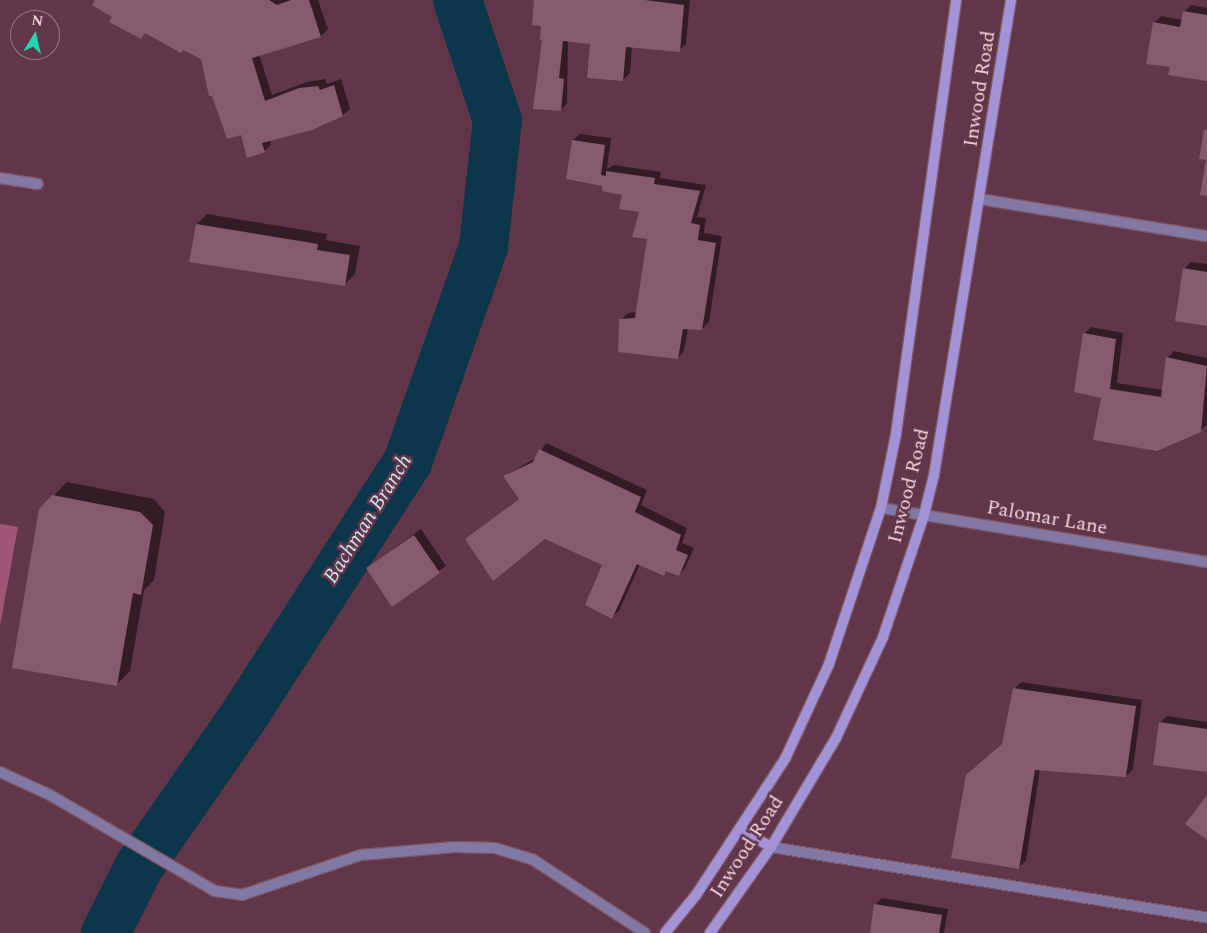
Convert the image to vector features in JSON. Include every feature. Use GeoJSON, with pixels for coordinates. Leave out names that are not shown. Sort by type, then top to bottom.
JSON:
{"type":"FeatureCollection","features":[{"type":"Feature","properties":{"kind":"main road","name":"Inwood Road"},"geometry":{"type":"LineString","coordinates":[[665,933],[696,895],[785,759],[829,664],[881,508],[896,434],[956,0]]}},
{"type":"Feature","properties":{"kind":"main road","name":"Inwood Road"},"geometry":{"type":"LineString","coordinates":[[710,933],[771,847],[836,738],[879,645],[924,515],[934,475],[1011,0]]}},
{"type":"Feature","properties":{"kind":"main road"},"geometry":{"type":"LineString","coordinates":[[739,829],[771,847]]}},
{"type":"Feature","properties":{"kind":"street"},"geometry":{"type":"LineString","coordinates":[[0,178],[38,184]]}},
{"type":"Feature","properties":{"kind":"street"},"geometry":{"type":"LineString","coordinates":[[980,199],[1207,236]]}},
{"type":"Feature","properties":{"kind":"street","name":"Palomar Lane"},"geometry":{"type":"LineString","coordinates":[[881,508],[1207,562]]}},
{"type":"Feature","properties":{"kind":"street"},"geometry":{"type":"LineString","coordinates":[[0,772],[50,795],[215,891],[242,895],[361,856],[455,847],[495,848],[532,859],[645,933]]}},
{"type":"Feature","properties":{"kind":"street"},"geometry":{"type":"LineString","coordinates":[[771,847],[1207,918]]}},
{"type":"Feature","properties":{"kind":"shaded area"},"geometry":{"type":"Polygon","coordinates":[[[0,524],[18,527],[0,626],[0,524]]]}},
{"type":"Feature","properties":{"kind":"building"},"geometry":{"type":"Polygon","coordinates":[[[95,0],[269,0],[277,5],[291,0],[309,0],[321,37],[252,58],[265,101],[299,88],[318,86],[320,90],[334,85],[343,116],[312,130],[262,143],[265,152],[247,158],[241,135],[227,139],[212,96],[209,96],[201,59],[183,50],[181,53],[145,33],[141,39],[109,22],[112,17],[92,5],[95,0]]]}},
{"type":"Feature","properties":{"kind":"building"},"geometry":{"type":"Polygon","coordinates":[[[534,0],[645,0],[684,5],[680,52],[626,47],[623,81],[587,78],[590,44],[563,41],[559,78],[564,79],[561,111],[533,109],[542,40],[540,40],[541,26],[532,25],[534,0]]]}},
{"type":"Feature","properties":{"kind":"building"},"geometry":{"type":"Polygon","coordinates":[[[1183,11],[1207,15],[1207,81],[1168,75],[1170,67],[1146,64],[1153,22],[1180,27],[1183,11]]]}},
{"type":"Feature","properties":{"kind":"building"},"geometry":{"type":"Polygon","coordinates":[[[1204,130],[1207,130],[1207,196],[1200,195],[1206,160],[1199,159],[1204,130]]]}},
{"type":"Feature","properties":{"kind":"building"},"geometry":{"type":"Polygon","coordinates":[[[572,140],[605,145],[601,175],[606,176],[606,171],[655,178],[654,184],[700,191],[691,223],[700,225],[698,240],[716,243],[702,330],[683,329],[678,359],[618,352],[619,319],[635,318],[647,239],[632,237],[639,212],[619,209],[622,195],[602,191],[602,186],[566,179],[572,140]]]}},
{"type":"Feature","properties":{"kind":"building"},"geometry":{"type":"Polygon","coordinates":[[[196,224],[318,244],[317,250],[350,255],[345,286],[189,262],[196,224]]]}},
{"type":"Feature","properties":{"kind":"building"},"geometry":{"type":"Polygon","coordinates":[[[1183,268],[1207,272],[1207,326],[1175,321],[1183,268]]]}},
{"type":"Feature","properties":{"kind":"building"},"geometry":{"type":"Polygon","coordinates":[[[1083,333],[1116,339],[1110,389],[1161,397],[1166,357],[1207,366],[1201,432],[1157,451],[1093,440],[1101,398],[1074,392],[1083,333]]]}},
{"type":"Feature","properties":{"kind":"building"},"geometry":{"type":"Polygon","coordinates":[[[539,449],[641,497],[635,512],[681,535],[676,550],[688,555],[679,576],[666,571],[664,576],[637,564],[612,619],[585,605],[602,565],[545,539],[493,581],[465,539],[519,499],[503,476],[533,462],[539,449]]]}},
{"type":"Feature","properties":{"kind":"building"},"geometry":{"type":"Polygon","coordinates":[[[52,495],[140,512],[153,525],[141,595],[133,593],[117,686],[12,668],[39,509],[52,495]]]}},
{"type":"Feature","properties":{"kind":"building"},"geometry":{"type":"Polygon","coordinates":[[[414,535],[440,573],[392,607],[366,568],[414,535]]]}},
{"type":"Feature","properties":{"kind":"building"},"geometry":{"type":"Polygon","coordinates":[[[1013,688],[1136,706],[1126,777],[1035,770],[1019,869],[951,858],[966,775],[1002,744],[1013,688]]]}},
{"type":"Feature","properties":{"kind":"building"},"geometry":{"type":"Polygon","coordinates":[[[1159,722],[1207,729],[1207,772],[1153,765],[1159,722]]]}},
{"type":"Feature","properties":{"kind":"building"},"geometry":{"type":"Polygon","coordinates":[[[1207,795],[1207,840],[1185,824],[1207,795]]]}},
{"type":"Feature","properties":{"kind":"building"},"geometry":{"type":"Polygon","coordinates":[[[874,904],[942,915],[939,933],[870,933],[874,904]]]}},
{"type":"Feature","properties":{"kind":"waterway","name":"Bachman Branch"},"geometry":{"type":"LineString","coordinates":[[105,933],[138,867],[243,716],[407,462],[483,246],[497,120],[457,0]]}}]}
